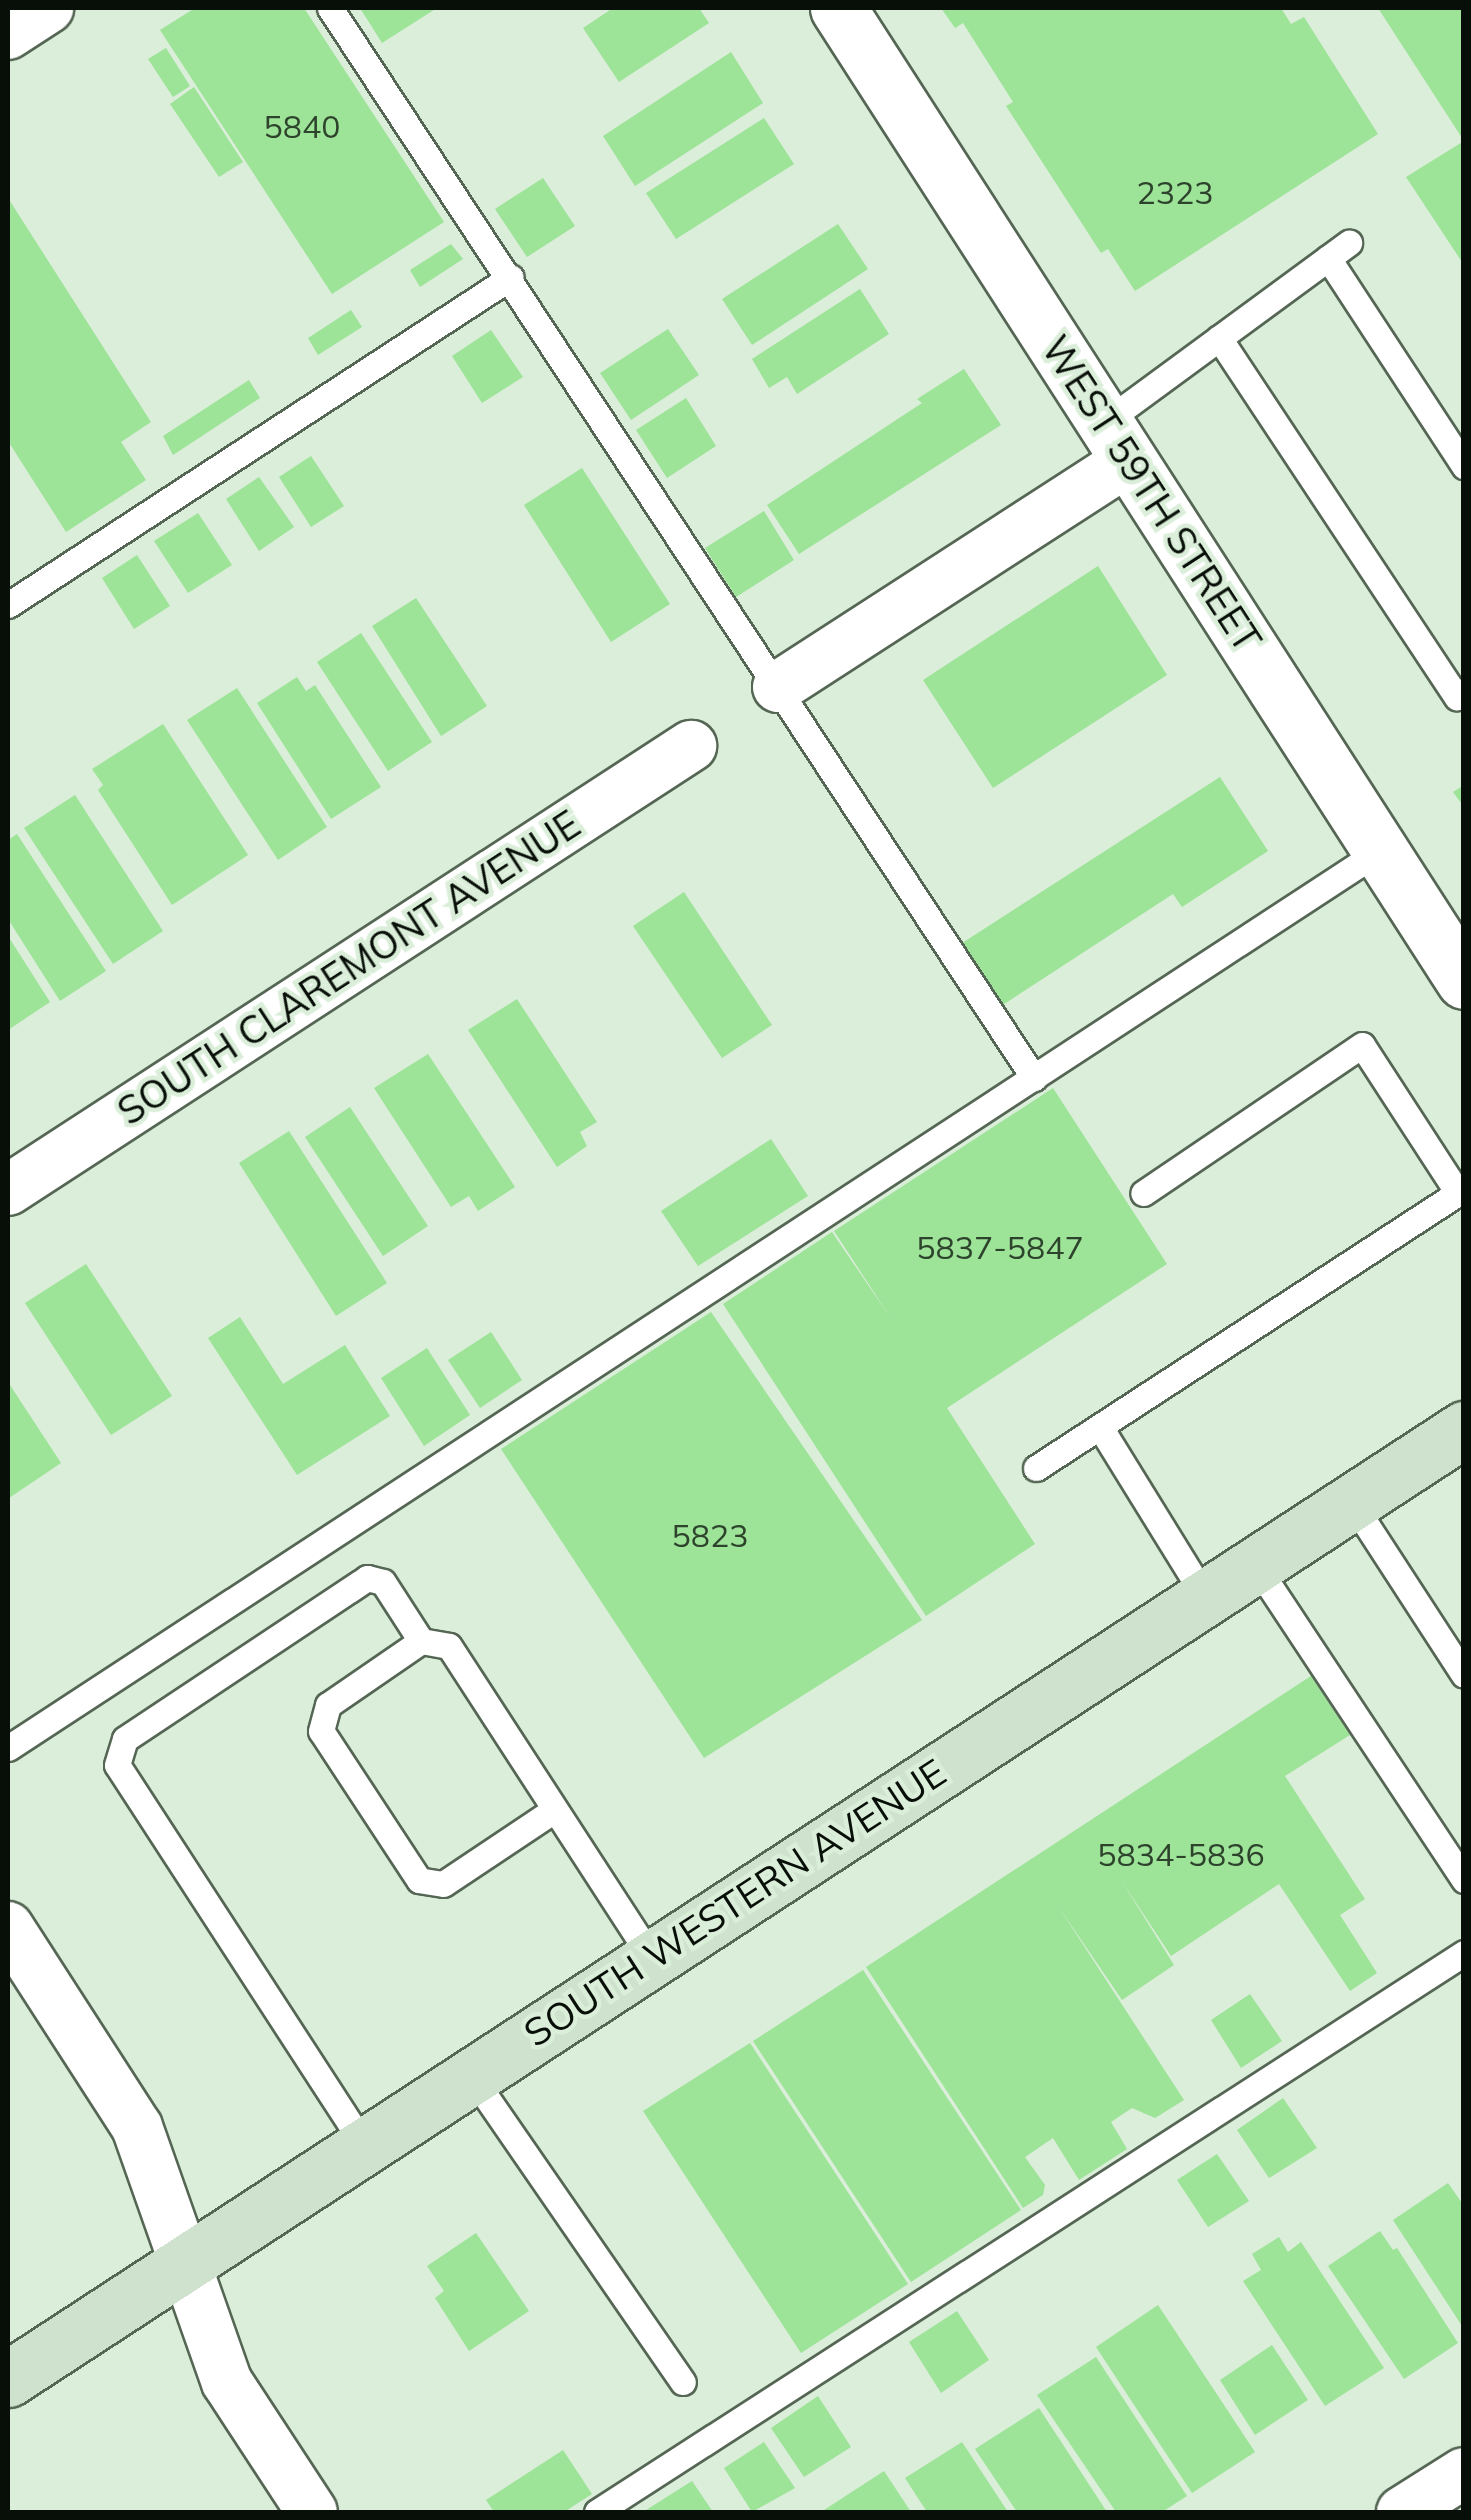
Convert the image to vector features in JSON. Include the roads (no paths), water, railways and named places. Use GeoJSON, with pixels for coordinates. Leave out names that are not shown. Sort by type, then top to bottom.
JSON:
{"type":"FeatureCollection","features":[{"type":"Feature","properties":{"kind":"main road","name":"SOUTH WESTERN AVENUE"},"geometry":{"type":"LineString","coordinates":[[8,2379],[1464,1429]]}},
{"type":"Feature","properties":{"kind":"street"},"geometry":{"type":"LineString","coordinates":[[8,34],[48,8]]}},
{"type":"Feature","properties":{"kind":"street","name":"WEST 59TH STREET"},"geometry":{"type":"LineString","coordinates":[[838,8],[1461,970]]}},
{"type":"Feature","properties":{"kind":"street"},"geometry":{"type":"LineString","coordinates":[[778,687],[1117,441]]}},
{"type":"Feature","properties":{"kind":"street","name":"SOUTH CLAREMONT AVENUE"},"geometry":{"type":"LineString","coordinates":[[8,1190],[691,746]]}},
{"type":"Feature","properties":{"kind":"street"},"geometry":{"type":"LineString","coordinates":[[8,1927],[137,2127],[227,2382],[312,2512]]}},
{"type":"Feature","properties":{"kind":"street"},"geometry":{"type":"LineString","coordinates":[[1402,2512],[1464,2473]]}},
{"type":"Feature","properties":{"kind":"lane"},"geometry":{"type":"LineString","coordinates":[[330,8],[1034,1078]]}},
{"type":"Feature","properties":{"kind":"lane"},"geometry":{"type":"LineString","coordinates":[[1117,441],[1220,338],[1339,250],[1464,466]]}},
{"type":"Feature","properties":{"kind":"lane"},"geometry":{"type":"LineString","coordinates":[[8,605],[510,277]]}},
{"type":"Feature","properties":{"kind":"lane"},"geometry":{"type":"LineString","coordinates":[[1220,338],[1457,696],[1464,691]]}},
{"type":"Feature","properties":{"kind":"lane"},"geometry":{"type":"LineString","coordinates":[[8,1748],[1381,850]]}},
{"type":"Feature","properties":{"kind":"lane"},"geometry":{"type":"LineString","coordinates":[[1036,1468],[1458,1192],[1362,1046],[1143,1193]]}},
{"type":"Feature","properties":{"kind":"lane"},"geometry":{"type":"LineString","coordinates":[[1100,1427],[1205,1597]]}},
{"type":"Feature","properties":{"kind":"lane"},"geometry":{"type":"LineString","coordinates":[[1351,1502],[1464,1675]]}},
{"type":"Feature","properties":{"kind":"lane"},"geometry":{"type":"LineString","coordinates":[[1255,1564],[1464,1880]]}},
{"type":"Feature","properties":{"kind":"lane"},"geometry":{"type":"LineString","coordinates":[[364,2145],[116,1765],[125,1739],[367,1578],[383,1582],[421,1641]]}},
{"type":"Feature","properties":{"kind":"lane"},"geometry":{"type":"LineString","coordinates":[[554,1810],[443,1884],[419,1880],[322,1731],[328,1705],[421,1641],[448,1646],[651,1958]]}},
{"type":"Feature","properties":{"kind":"lane"},"geometry":{"type":"LineString","coordinates":[[597,2512],[1464,1953]]}},
{"type":"Feature","properties":{"kind":"lane"},"geometry":{"type":"LineString","coordinates":[[471,2075],[683,2382]]}}]}
